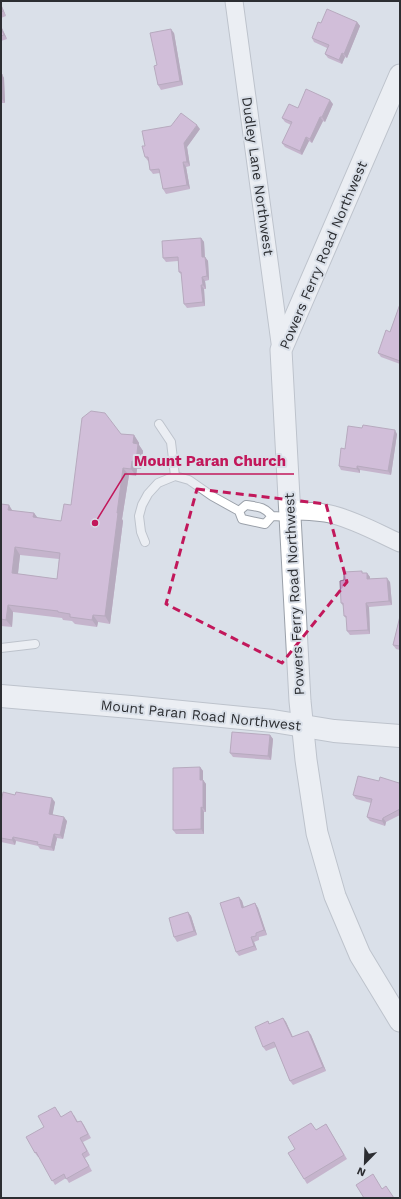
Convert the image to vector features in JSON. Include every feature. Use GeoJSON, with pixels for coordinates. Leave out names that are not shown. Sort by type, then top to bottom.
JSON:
{"type":"FeatureCollection","features":[{"type":"Feature","properties":{"kind":"main road","name":"Mount Paran Road Northwest"},"geometry":{"type":"LineString","coordinates":[[1,696],[155,709],[273,721],[334,731],[400,736]]}},
{"type":"Feature","properties":{"kind":"street","name":"Dudley Lane Northwest"},"geometry":{"type":"LineString","coordinates":[[234,1],[281,350]]}},
{"type":"Feature","properties":{"kind":"street","name":"Powers Ferry Road Northwest"},"geometry":{"type":"LineString","coordinates":[[400,75],[281,350],[284,514],[302,726],[317,833],[335,896],[360,955],[400,1022]]}},
{"type":"Feature","properties":{"kind":"street"},"geometry":{"type":"LineString","coordinates":[[284,514],[313,512],[333,515],[350,520],[400,543]]}},
{"type":"Feature","properties":{"kind":"lane"},"geometry":{"type":"LineString","coordinates":[[159,424],[171,442],[174,476]]}},
{"type":"Feature","properties":{"kind":"lane"},"geometry":{"type":"LineString","coordinates":[[145,542],[141,532],[139,516],[142,505],[148,494],[158,483],[174,476],[189,480],[239,512],[242,519],[265,524],[284,514]]}},
{"type":"Feature","properties":{"kind":"lane"},"geometry":{"type":"LineString","coordinates":[[239,512],[246,505],[284,514]]}},
{"type":"Feature","properties":{"kind":"lane"},"geometry":{"type":"LineString","coordinates":[[1,648],[35,644]]}},
{"type":"Feature","properties":{"kind":"highlighted area"},"geometry":{"type":"Polygon","coordinates":[[[197,489],[326,504],[347,582],[282,663],[166,604],[197,489]]]}},
{"type":"Feature","properties":{"kind":"building"},"geometry":{"type":"Polygon","coordinates":[[[327,9],[357,22],[344,54],[342,53],[339,60],[325,54],[329,45],[312,38],[318,22],[321,23],[327,9]]]}},
{"type":"Feature","properties":{"kind":"building"},"geometry":{"type":"Polygon","coordinates":[[[1,28],[4,35],[1,36],[1,28]]]}},
{"type":"Feature","properties":{"kind":"building"},"geometry":{"type":"Polygon","coordinates":[[[171,29],[180,81],[158,85],[154,66],[157,65],[150,33],[171,29]]]}},
{"type":"Feature","properties":{"kind":"building"},"geometry":{"type":"Polygon","coordinates":[[[2,74],[2,99],[1,99],[2,74]]]}},
{"type":"Feature","properties":{"kind":"building"},"geometry":{"type":"Polygon","coordinates":[[[306,89],[330,100],[310,139],[306,137],[300,151],[282,143],[292,122],[282,118],[289,104],[298,108],[306,89]]]}},
{"type":"Feature","properties":{"kind":"building"},"geometry":{"type":"Polygon","coordinates":[[[181,113],[197,125],[184,143],[187,162],[183,162],[187,185],[163,189],[159,169],[150,170],[148,157],[145,157],[142,146],[145,146],[142,131],[171,126],[181,113]]]}},
{"type":"Feature","properties":{"kind":"building"},"geometry":{"type":"Polygon","coordinates":[[[201,238],[202,257],[205,257],[207,276],[202,277],[203,285],[201,285],[203,302],[184,304],[178,257],[163,258],[162,241],[201,238]]]}},
{"type":"Feature","properties":{"kind":"building"},"geometry":{"type":"Polygon","coordinates":[[[400,304],[400,361],[378,353],[386,330],[390,332],[400,304]]]}},
{"type":"Feature","properties":{"kind":"building"},"geometry":{"type":"Polygon","coordinates":[[[91,411],[105,413],[121,434],[134,435],[133,443],[138,444],[136,462],[132,461],[131,469],[123,468],[105,616],[93,615],[92,620],[70,617],[70,614],[58,611],[8,605],[6,620],[1,619],[1,504],[9,505],[8,510],[34,513],[33,517],[61,521],[64,504],[71,505],[82,418],[91,411]],[[15,547],[12,573],[57,579],[60,553],[15,547]]]}},
{"type":"Feature","properties":{"kind":"building"},"geometry":{"type":"Polygon","coordinates":[[[363,425],[395,430],[388,471],[357,466],[357,469],[339,466],[341,448],[345,449],[348,426],[362,428],[363,425]]]}},
{"type":"Feature","properties":{"kind":"building"},"geometry":{"type":"Polygon","coordinates":[[[362,571],[362,573],[367,573],[367,579],[387,578],[389,601],[366,603],[368,630],[347,631],[346,616],[344,616],[343,603],[341,603],[340,581],[344,580],[344,572],[362,571]]]}},
{"type":"Feature","properties":{"kind":"building"},"geometry":{"type":"Polygon","coordinates":[[[400,616],[400,646],[393,645],[400,616]]]}},
{"type":"Feature","properties":{"kind":"building"},"geometry":{"type":"Polygon","coordinates":[[[232,732],[270,735],[268,756],[230,753],[232,732]]]}},
{"type":"Feature","properties":{"kind":"building"},"geometry":{"type":"Polygon","coordinates":[[[200,767],[200,780],[203,780],[201,829],[173,830],[173,768],[200,767]]]}},
{"type":"Feature","properties":{"kind":"building"},"geometry":{"type":"Polygon","coordinates":[[[358,776],[379,781],[380,777],[399,783],[400,781],[400,809],[383,818],[382,821],[367,817],[372,799],[353,795],[358,776]]]}},
{"type":"Feature","properties":{"kind":"building"},"geometry":{"type":"Polygon","coordinates":[[[3,792],[15,795],[16,792],[52,798],[49,814],[64,817],[60,835],[54,834],[51,847],[37,844],[38,842],[13,837],[12,840],[1,838],[1,803],[3,792]]]}},
{"type":"Feature","properties":{"kind":"building"},"geometry":{"type":"Polygon","coordinates":[[[239,897],[242,908],[255,903],[264,930],[256,933],[256,936],[251,937],[254,946],[236,952],[220,903],[239,897]]]}},
{"type":"Feature","properties":{"kind":"building"},"geometry":{"type":"Polygon","coordinates":[[[188,912],[194,931],[174,937],[169,918],[188,912]]]}},
{"type":"Feature","properties":{"kind":"building"},"geometry":{"type":"Polygon","coordinates":[[[283,1018],[292,1037],[308,1031],[323,1067],[290,1081],[274,1042],[263,1047],[255,1027],[268,1021],[269,1024],[283,1018]]]}},
{"type":"Feature","properties":{"kind":"building"},"geometry":{"type":"Polygon","coordinates":[[[55,1107],[61,1117],[71,1111],[77,1122],[81,1121],[88,1134],[80,1138],[87,1151],[82,1154],[89,1166],[66,1179],[64,1174],[52,1181],[26,1137],[44,1127],[38,1116],[55,1107]]]}},
{"type":"Feature","properties":{"kind":"building"},"geometry":{"type":"Polygon","coordinates":[[[311,1123],[316,1130],[326,1124],[344,1155],[304,1179],[288,1153],[295,1149],[288,1137],[311,1123]]]}},
{"type":"Feature","properties":{"kind":"building"},"geometry":{"type":"Polygon","coordinates":[[[373,1174],[382,1189],[386,1186],[394,1198],[364,1198],[356,1185],[373,1174]]]}},
{"type":"Feature","properties":{"kind":"place","name":"Mount Paran Church"},"geometry":{"type":"Point","coordinates":[95,523]}}]}
